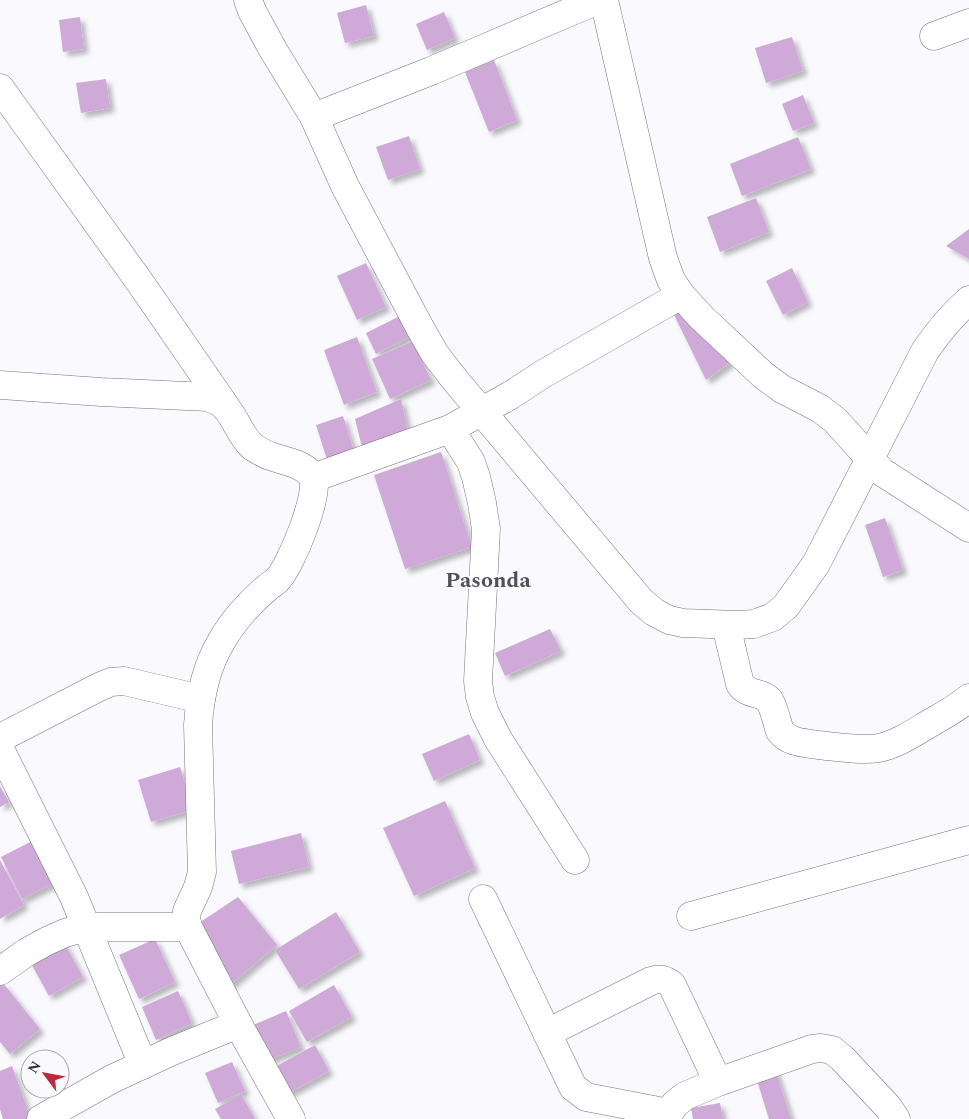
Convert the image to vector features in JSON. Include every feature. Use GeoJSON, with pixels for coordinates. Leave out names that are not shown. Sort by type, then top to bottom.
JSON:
{"type":"FeatureCollection","features":[{"type":"Feature","properties":{"kind":"street"},"geometry":{"type":"LineString","coordinates":[[248,0],[252,12],[272,48],[314,117],[345,186],[435,354],[641,601],[654,612],[669,620],[683,623],[754,624],[773,617],[786,606],[816,564],[925,351],[940,330],[969,300]]}},
{"type":"Feature","properties":{"kind":"street"},"geometry":{"type":"LineString","coordinates":[[314,117],[449,64],[598,0]]}},
{"type":"Feature","properties":{"kind":"street"},"geometry":{"type":"LineString","coordinates":[[604,0],[663,258],[670,280],[701,318],[763,375],[782,389],[819,408],[835,420],[882,472],[969,528]]}},
{"type":"Feature","properties":{"kind":"street"},"geometry":{"type":"LineString","coordinates":[[934,36],[969,23]]}},
{"type":"Feature","properties":{"kind":"street"},"geometry":{"type":"LineString","coordinates":[[0,88],[139,281],[227,409],[243,436],[253,447],[267,455],[304,468],[313,478],[314,491],[310,507],[289,562],[277,580],[268,586],[228,630],[220,642],[206,676],[199,711],[198,734],[201,880],[187,911],[186,919],[188,927],[238,1024],[291,1119]]}},
{"type":"Feature","properties":{"kind":"street"},"geometry":{"type":"LineString","coordinates":[[313,478],[450,428],[482,412],[543,374],[682,296]]}},
{"type":"Feature","properties":{"kind":"street"},"geometry":{"type":"LineString","coordinates":[[0,385],[208,397],[219,402],[227,409]]}},
{"type":"Feature","properties":{"kind":"street"},"geometry":{"type":"LineString","coordinates":[[450,428],[470,462],[476,477],[486,529],[478,681],[480,697],[485,713],[498,739],[575,860]]}},
{"type":"Feature","properties":{"kind":"street"},"geometry":{"type":"LineString","coordinates":[[726,625],[740,684],[746,690],[769,701],[780,731],[783,736],[790,740],[842,748],[880,747],[899,741],[969,698]]}},
{"type":"Feature","properties":{"kind":"street"},"geometry":{"type":"LineString","coordinates":[[0,738],[111,682],[124,681],[201,699]]}},
{"type":"Feature","properties":{"kind":"street"},"geometry":{"type":"LineString","coordinates":[[0,749],[74,897],[142,1065]]}},
{"type":"Feature","properties":{"kind":"street"},"geometry":{"type":"LineString","coordinates":[[691,916],[969,840]]}},
{"type":"Feature","properties":{"kind":"street"},"geometry":{"type":"LineString","coordinates":[[483,900],[573,1087],[586,1097],[667,1116],[675,1104],[685,1096],[718,1082],[812,1049],[821,1048],[832,1050],[842,1058],[888,1107],[896,1119]]}},
{"type":"Feature","properties":{"kind":"street"},"geometry":{"type":"LineString","coordinates":[[0,971],[47,941],[65,933],[87,927],[188,927]]}},
{"type":"Feature","properties":{"kind":"street"},"geometry":{"type":"LineString","coordinates":[[547,1033],[650,981],[658,978],[666,980],[672,985],[718,1082]]}},
{"type":"Feature","properties":{"kind":"street"},"geometry":{"type":"LineString","coordinates":[[41,1119],[112,1079],[170,1052],[238,1024]]}},
{"type":"Feature","properties":{"kind":"building"},"geometry":{"type":"Polygon","coordinates":[[[366,5],[374,36],[345,43],[337,13],[366,5]]]}},
{"type":"Feature","properties":{"kind":"building"},"geometry":{"type":"Polygon","coordinates":[[[444,12],[455,38],[427,50],[416,24],[444,12]]]}},
{"type":"Feature","properties":{"kind":"building"},"geometry":{"type":"Polygon","coordinates":[[[80,17],[84,49],[63,52],[59,20],[80,17]]]}},
{"type":"Feature","properties":{"kind":"building"},"geometry":{"type":"Polygon","coordinates":[[[792,37],[803,71],[766,83],[755,48],[792,37]]]}},
{"type":"Feature","properties":{"kind":"building"},"geometry":{"type":"Polygon","coordinates":[[[494,60],[517,120],[489,132],[465,72],[494,60]]]}},
{"type":"Feature","properties":{"kind":"building"},"geometry":{"type":"Polygon","coordinates":[[[106,79],[110,108],[81,113],[76,83],[106,79]]]}},
{"type":"Feature","properties":{"kind":"building"},"geometry":{"type":"Polygon","coordinates":[[[803,95],[814,123],[793,131],[782,104],[803,95]]]}},
{"type":"Feature","properties":{"kind":"building"},"geometry":{"type":"Polygon","coordinates":[[[409,136],[420,169],[388,180],[376,147],[409,136]]]}},
{"type":"Feature","properties":{"kind":"building"},"geometry":{"type":"Polygon","coordinates":[[[798,137],[811,169],[742,196],[730,164],[798,137]]]}},
{"type":"Feature","properties":{"kind":"building"},"geometry":{"type":"Polygon","coordinates":[[[756,198],[769,232],[720,252],[707,217],[756,198]]]}},
{"type":"Feature","properties":{"kind":"building"},"geometry":{"type":"Polygon","coordinates":[[[969,229],[969,259],[946,246],[969,229]]]}},
{"type":"Feature","properties":{"kind":"building"},"geometry":{"type":"Polygon","coordinates":[[[366,263],[386,307],[357,320],[337,276],[366,263]]]}},
{"type":"Feature","properties":{"kind":"building"},"geometry":{"type":"Polygon","coordinates":[[[792,268],[808,302],[783,315],[766,281],[792,268]]]}},
{"type":"Feature","properties":{"kind":"building"},"geometry":{"type":"Polygon","coordinates":[[[673,313],[682,313],[731,362],[706,380],[673,313]]]}},
{"type":"Feature","properties":{"kind":"building"},"geometry":{"type":"Polygon","coordinates":[[[400,316],[410,337],[376,354],[366,333],[400,316]]]}},
{"type":"Feature","properties":{"kind":"building"},"geometry":{"type":"Polygon","coordinates":[[[357,337],[377,392],[344,405],[324,350],[357,337]]]}},
{"type":"Feature","properties":{"kind":"building"},"geometry":{"type":"Polygon","coordinates":[[[413,341],[431,380],[390,399],[372,359],[413,341]]]}},
{"type":"Feature","properties":{"kind":"building"},"geometry":{"type":"Polygon","coordinates":[[[401,399],[409,435],[362,447],[355,419],[401,399]]]}},
{"type":"Feature","properties":{"kind":"building"},"geometry":{"type":"Polygon","coordinates":[[[343,416],[355,454],[328,463],[316,425],[343,416]]]}},
{"type":"Feature","properties":{"kind":"building"},"geometry":{"type":"Polygon","coordinates":[[[441,452],[472,547],[405,569],[374,475],[441,452]]]}},
{"type":"Feature","properties":{"kind":"building"},"geometry":{"type":"Polygon","coordinates":[[[885,518],[903,570],[883,577],[865,525],[885,518]]]}},
{"type":"Feature","properties":{"kind":"building"},"geometry":{"type":"Polygon","coordinates":[[[550,629],[561,651],[505,676],[495,653],[550,629]]]}},
{"type":"Feature","properties":{"kind":"building"},"geometry":{"type":"Polygon","coordinates":[[[469,734],[480,760],[434,781],[422,754],[469,734]]]}},
{"type":"Feature","properties":{"kind":"building"},"geometry":{"type":"Polygon","coordinates":[[[180,767],[193,810],[151,822],[138,780],[180,767]]]}},
{"type":"Feature","properties":{"kind":"building"},"geometry":{"type":"Polygon","coordinates":[[[0,786],[9,802],[0,807],[0,786]]]}},
{"type":"Feature","properties":{"kind":"building"},"geometry":{"type":"Polygon","coordinates":[[[445,801],[475,868],[414,896],[383,828],[445,801]]]}},
{"type":"Feature","properties":{"kind":"building"},"geometry":{"type":"Polygon","coordinates":[[[301,833],[309,867],[239,884],[231,851],[301,833]]]}},
{"type":"Feature","properties":{"kind":"building"},"geometry":{"type":"Polygon","coordinates":[[[38,838],[58,881],[22,899],[1,857],[38,838]]]}},
{"type":"Feature","properties":{"kind":"building"},"geometry":{"type":"Polygon","coordinates":[[[0,860],[24,905],[0,919],[0,860]]]}},
{"type":"Feature","properties":{"kind":"building"},"geometry":{"type":"Polygon","coordinates":[[[238,897],[277,945],[229,986],[196,925],[238,897]]]}},
{"type":"Feature","properties":{"kind":"building"},"geometry":{"type":"Polygon","coordinates":[[[336,912],[360,952],[299,989],[275,950],[336,912]]]}},
{"type":"Feature","properties":{"kind":"building"},"geometry":{"type":"Polygon","coordinates":[[[62,939],[83,977],[49,996],[28,958],[62,939]]]}},
{"type":"Feature","properties":{"kind":"building"},"geometry":{"type":"Polygon","coordinates":[[[155,939],[175,982],[139,999],[119,955],[155,939]]]}},
{"type":"Feature","properties":{"kind":"building"},"geometry":{"type":"Polygon","coordinates":[[[3,983],[40,1029],[10,1054],[0,1042],[0,986],[3,983]]]}},
{"type":"Feature","properties":{"kind":"building"},"geometry":{"type":"Polygon","coordinates":[[[334,985],[352,1017],[307,1042],[289,1011],[334,985]]]}},
{"type":"Feature","properties":{"kind":"building"},"geometry":{"type":"Polygon","coordinates":[[[178,991],[192,1023],[156,1040],[142,1007],[178,991]]]}},
{"type":"Feature","properties":{"kind":"building"},"geometry":{"type":"Polygon","coordinates":[[[286,1011],[301,1047],[266,1061],[251,1026],[286,1011]]]}},
{"type":"Feature","properties":{"kind":"building"},"geometry":{"type":"Polygon","coordinates":[[[315,1045],[329,1071],[285,1095],[271,1069],[315,1045]]]}},
{"type":"Feature","properties":{"kind":"building"},"geometry":{"type":"Polygon","coordinates":[[[232,1062],[245,1091],[218,1103],[205,1073],[232,1062]]]}},
{"type":"Feature","properties":{"kind":"building"},"geometry":{"type":"Polygon","coordinates":[[[12,1066],[20,1088],[20,1099],[24,1099],[31,1119],[3,1119],[0,1109],[0,1071],[12,1066]]]}},
{"type":"Feature","properties":{"kind":"building"},"geometry":{"type":"Polygon","coordinates":[[[775,1068],[791,1119],[769,1119],[755,1074],[775,1068]]]}},
{"type":"Feature","properties":{"kind":"building"},"geometry":{"type":"Polygon","coordinates":[[[241,1094],[255,1119],[221,1119],[215,1109],[241,1094]]]}},
{"type":"Feature","properties":{"kind":"building"},"geometry":{"type":"Polygon","coordinates":[[[720,1103],[723,1119],[693,1119],[691,1108],[720,1103]]]}},
{"type":"Feature","properties":{"kind":"district","name":"Pasonda"},"geometry":{"type":"Point","coordinates":[488,580]}}]}
